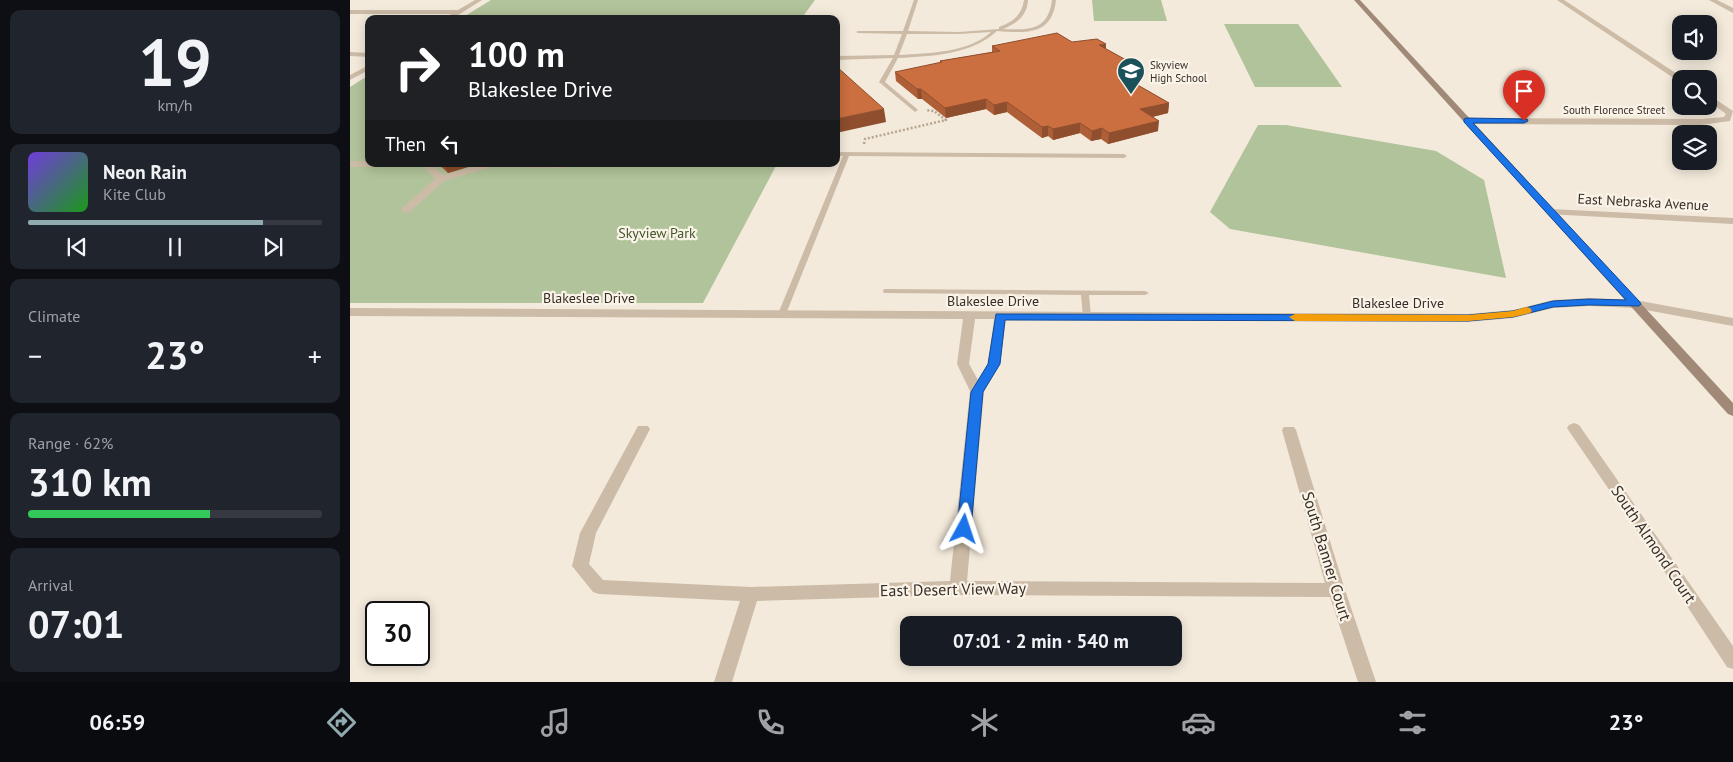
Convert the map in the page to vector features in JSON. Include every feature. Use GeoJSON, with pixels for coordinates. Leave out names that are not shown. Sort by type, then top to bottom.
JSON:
{"type":"FeatureCollection","features":[{"type":"Feature","properties":{"kind":"street"},"geometry":{"type":"LineString","coordinates":[[454,15],[479,0]]}},
{"type":"Feature","properties":{"kind":"street"},"geometry":{"type":"LineString","coordinates":[[1357,0],[1733,411]]}},
{"type":"Feature","properties":{"kind":"street"},"geometry":{"type":"LineString","coordinates":[[1560,0],[1672,73]]}},
{"type":"Feature","properties":{"kind":"street"},"geometry":{"type":"LineString","coordinates":[[1712,0],[1733,11]]}},
{"type":"Feature","properties":{"kind":"street"},"geometry":{"type":"LineString","coordinates":[[350,12],[458,12]]}},
{"type":"Feature","properties":{"kind":"street"},"geometry":{"type":"LineString","coordinates":[[350,54],[365,55]]}},
{"type":"Feature","properties":{"kind":"street"},"geometry":{"type":"LineString","coordinates":[[350,78],[365,69]]}},
{"type":"Feature","properties":{"kind":"street","name":"South Florence Street"},"geometry":{"type":"LineString","coordinates":[[1467,121],[1701,122],[1728,119],[1730,113],[1717,103]]}},
{"type":"Feature","properties":{"kind":"street"},"geometry":{"type":"LineString","coordinates":[[350,164],[365,164]]}},
{"type":"Feature","properties":{"kind":"street"},"geometry":{"type":"LineString","coordinates":[[429,167],[441,179]]}},
{"type":"Feature","properties":{"kind":"street"},"geometry":{"type":"LineString","coordinates":[[406,210],[441,179],[480,167]]}},
{"type":"Feature","properties":{"kind":"street","name":"East Nebraska Avenue"},"geometry":{"type":"LineString","coordinates":[[1551,212],[1733,221]]}},
{"type":"Feature","properties":{"kind":"street","name":"Blakeslee Drive"},"geometry":{"type":"LineString","coordinates":[[350,312],[1468,318],[1513,314],[1553,304],[1589,302],[1635,304],[1733,322]]}},
{"type":"Feature","properties":{"kind":"street"},"geometry":{"type":"LineString","coordinates":[[969,316],[963,364],[977,392]]}},
{"type":"Feature","properties":{"kind":"street"},"geometry":{"type":"LineString","coordinates":[[958,588],[977,392],[994,364],[1000,316]]}},
{"type":"Feature","properties":{"kind":"street","name":"South Almond Court"},"geometry":{"type":"LineString","coordinates":[[1574,428],[1733,661]]}},
{"type":"Feature","properties":{"kind":"street","name":"East Desert View Way"},"geometry":{"type":"LineString","coordinates":[[643,429],[588,533],[580,566],[599,587],[751,594],[958,588],[1336,590]]}},
{"type":"Feature","properties":{"kind":"street","name":"South Banner Court"},"geometry":{"type":"LineString","coordinates":[[1289,430],[1336,590],[1367,682]]}},
{"type":"Feature","properties":{"kind":"street"},"geometry":{"type":"LineString","coordinates":[[723,682],[751,594]]}},
{"type":"Feature","properties":{"kind":"lane"},"geometry":{"type":"LineString","coordinates":[[915,110],[882,82],[896,58],[916,0]]}},
{"type":"Feature","properties":{"kind":"lane"},"geometry":{"type":"LineString","coordinates":[[840,58],[896,58],[972,45],[985,40],[996,30],[1017,20],[1024,14],[1026,0]]}},
{"type":"Feature","properties":{"kind":"lane"},"geometry":{"type":"LineString","coordinates":[[858,32],[959,34],[996,30],[1022,31],[1033,29],[1051,18],[1054,0]]}},
{"type":"Feature","properties":{"kind":"lane"},"geometry":{"type":"LineString","coordinates":[[840,154],[1124,156]]}},
{"type":"Feature","properties":{"kind":"lane"},"geometry":{"type":"LineString","coordinates":[[782,314],[847,154]]}},
{"type":"Feature","properties":{"kind":"lane"},"geometry":{"type":"LineString","coordinates":[[887,291],[1145,293]]}},
{"type":"Feature","properties":{"kind":"lane"},"geometry":{"type":"LineString","coordinates":[[1085,292],[1086,317]]}},
{"type":"Feature","properties":{"kind":"path"},"geometry":{"type":"LineString","coordinates":[[860,154],[865,139],[946,120],[934,111],[915,110]]}},
{"type":"Feature","properties":{"kind":"green space"},"geometry":{"type":"Polygon","coordinates":[[[491,0],[815,0],[804,15],[467,15],[491,0]]]}},
{"type":"Feature","properties":{"kind":"green space"},"geometry":{"type":"Polygon","coordinates":[[[1092,0],[1161,0],[1167,21],[1094,21],[1092,0]]]}},
{"type":"Feature","properties":{"kind":"green space"},"geometry":{"type":"Polygon","coordinates":[[[1224,24],[1298,24],[1342,87],[1255,87],[1224,24]]]}},
{"type":"Feature","properties":{"kind":"green space","name":"Skyview Park"},"geometry":{"type":"Polygon","coordinates":[[[365,78],[365,167],[775,167],[703,303],[350,303],[350,87],[365,78]]]}},
{"type":"Feature","properties":{"kind":"green space"},"geometry":{"type":"Polygon","coordinates":[[[1258,125],[1286,125],[1436,151],[1484,180],[1506,278],[1230,229],[1210,212],[1258,125]]]}},
{"type":"Feature","properties":{"kind":"building"},"geometry":{"type":"Polygon","coordinates":[[[1057,33],[1072,42],[1097,39],[1106,44],[1099,45],[1137,66],[1125,69],[1132,72],[1122,76],[1169,103],[1140,109],[1159,121],[1109,133],[1102,128],[1092,131],[1080,123],[1053,129],[1048,126],[1042,127],[1007,102],[994,105],[986,99],[945,108],[895,72],[942,62],[940,61],[1000,51],[992,46],[1057,33]]]}},
{"type":"Feature","properties":{"kind":"building"},"geometry":{"type":"Polygon","coordinates":[[[840,70],[884,109],[840,118],[840,70]]]}},
{"type":"Feature","properties":{"kind":"slow traffic"},"geometry":{"type":"LineString","coordinates":[[1295,317],[1468,318],[1526,311]]}},
{"type":"Feature","properties":{"kind":"place","name":"Skyview High School"},"geometry":{"type":"Point","coordinates":[1131,95]}},
{"type":"Feature","properties":{"kind":"route"},"geometry":{"type":"LineString","coordinates":[[964,529],[977,392],[994,364],[1000,316],[1468,318],[1513,314],[1553,304],[1589,302],[1635,304],[1467,121],[1524,121]]}}]}
